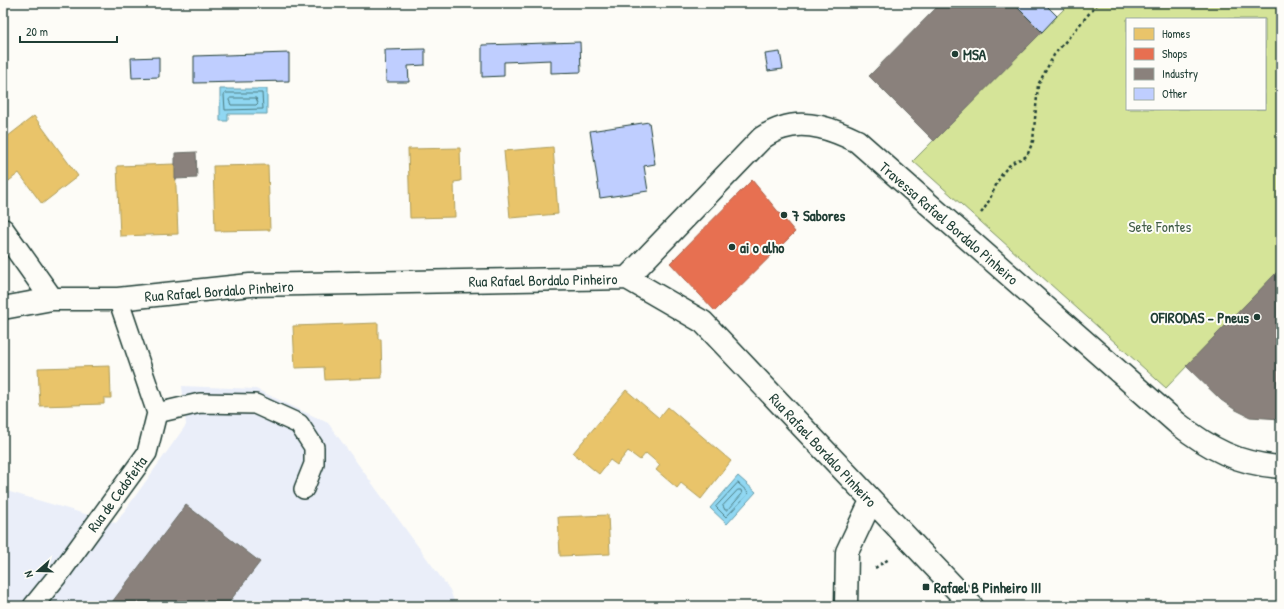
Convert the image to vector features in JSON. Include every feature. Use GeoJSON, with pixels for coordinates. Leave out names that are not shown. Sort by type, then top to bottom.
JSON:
{"type":"FeatureCollection","features":[{"type":"Feature","properties":{"kind":"street","name":"Travessa Rafael Bordalo Pinheiro"},"geometry":{"type":"LineString","coordinates":[[626,278],[762,138],[782,127],[807,125],[834,130],[857,141],[1171,418],[1202,443],[1228,456],[1252,464],[1281,467]]}},
{"type":"Feature","properties":{"kind":"street"},"geometry":{"type":"LineString","coordinates":[[3,230],[52,300]]}},
{"type":"Feature","properties":{"kind":"street","name":"Rua Rafael Bordalo Pinheiro"},"geometry":{"type":"LineString","coordinates":[[3,308],[52,300],[118,299],[250,285],[626,278],[703,322],[972,606]]}},
{"type":"Feature","properties":{"kind":"street"},"geometry":{"type":"LineString","coordinates":[[846,606],[847,552],[871,501]]}},
{"type":"Feature","properties":{"kind":"lane"},"geometry":{"type":"LineString","coordinates":[[118,299],[157,413],[200,403],[255,404],[299,424],[314,447],[314,464],[304,489]]}},
{"type":"Feature","properties":{"kind":"lane","name":"Rua de Cedofeita"},"geometry":{"type":"LineString","coordinates":[[32,606],[63,569],[147,453],[157,413]]}},
{"type":"Feature","properties":{"kind":"path"},"geometry":{"type":"LineString","coordinates":[[963,235],[988,205],[998,180],[1010,164],[1027,156],[1033,141],[1038,85],[1054,55],[1098,3]]}},
{"type":"Feature","properties":{"kind":"shaded area"},"geometry":{"type":"Polygon","coordinates":[[[182,386],[256,389],[328,423],[450,590],[456,606],[3,606],[3,490],[116,523],[186,425],[182,386]]]}},
{"type":"Feature","properties":{"kind":"green space","name":"Sete Fontes"},"geometry":{"type":"Polygon","coordinates":[[[1070,3],[1281,3],[1281,268],[1166,388],[913,161],[1070,3]]]}},
{"type":"Feature","properties":{"kind":"water"},"geometry":{"type":"Polygon","coordinates":[[[220,89],[267,89],[267,114],[228,114],[228,121],[220,121],[220,89]]]}},
{"type":"Feature","properties":{"kind":"water"},"geometry":{"type":"Polygon","coordinates":[[[738,476],[756,492],[727,524],[710,508],[738,476]]]}},
{"type":"Feature","properties":{"kind":"building: Homes"},"geometry":{"type":"Polygon","coordinates":[[[34,116],[78,176],[42,204],[19,173],[5,184],[3,182],[3,140],[34,116]]]}},
{"type":"Feature","properties":{"kind":"building: Homes"},"geometry":{"type":"Polygon","coordinates":[[[553,147],[558,214],[510,218],[504,151],[553,147]]]}},
{"type":"Feature","properties":{"kind":"building: Homes"},"geometry":{"type":"Polygon","coordinates":[[[460,148],[461,181],[454,182],[455,217],[410,218],[408,149],[460,148]]]}},
{"type":"Feature","properties":{"kind":"building: Homes"},"geometry":{"type":"Polygon","coordinates":[[[175,164],[178,234],[120,236],[117,166],[175,164]]]}},
{"type":"Feature","properties":{"kind":"building: Homes"},"geometry":{"type":"Polygon","coordinates":[[[268,165],[270,230],[215,231],[213,166],[268,165]]]}},
{"type":"Feature","properties":{"kind":"building: Homes"},"geometry":{"type":"Polygon","coordinates":[[[378,323],[378,339],[381,339],[382,378],[325,380],[324,367],[295,368],[293,326],[378,323]]]}},
{"type":"Feature","properties":{"kind":"building: Homes"},"geometry":{"type":"Polygon","coordinates":[[[110,366],[111,398],[104,398],[104,404],[40,406],[38,368],[110,366]]]}},
{"type":"Feature","properties":{"kind":"building: Homes"},"geometry":{"type":"Polygon","coordinates":[[[626,390],[659,418],[668,407],[731,461],[701,499],[681,483],[677,488],[656,470],[660,465],[646,453],[640,460],[628,451],[617,465],[610,460],[599,474],[573,453],[626,390]]]}},
{"type":"Feature","properties":{"kind":"building: Homes"},"geometry":{"type":"Polygon","coordinates":[[[608,515],[610,554],[560,556],[558,517],[608,515]]]}},
{"type":"Feature","properties":{"kind":"building: Shops","name":"ai o alho"},"geometry":{"type":"Polygon","coordinates":[[[752,180],[795,232],[715,311],[670,263],[752,180]]]}},
{"type":"Feature","properties":{"kind":"building: Industry","name":"MSA"},"geometry":{"type":"Polygon","coordinates":[[[941,3],[1013,3],[1042,32],[934,141],[869,76],[941,3]]]}},
{"type":"Feature","properties":{"kind":"building: Industry"},"geometry":{"type":"Polygon","coordinates":[[[196,152],[197,178],[175,179],[175,153],[196,152]]]}},
{"type":"Feature","properties":{"kind":"building: Industry","name":"OFIRODAS - Pneus"},"geometry":{"type":"Polygon","coordinates":[[[1281,268],[1281,419],[1250,417],[1221,400],[1186,366],[1281,268]]]}},
{"type":"Feature","properties":{"kind":"building: Industry"},"geometry":{"type":"Polygon","coordinates":[[[186,505],[260,562],[226,606],[109,606],[186,505]]]}},
{"type":"Feature","properties":{"kind":"building: Other"},"geometry":{"type":"Polygon","coordinates":[[[1013,3],[1044,3],[1057,16],[1042,32],[1013,3]]]}},
{"type":"Feature","properties":{"kind":"building: Other"},"geometry":{"type":"Polygon","coordinates":[[[580,42],[581,72],[551,73],[551,60],[504,62],[504,76],[482,77],[482,45],[580,42]]]}},
{"type":"Feature","properties":{"kind":"building: Other"},"geometry":{"type":"Polygon","coordinates":[[[425,49],[425,65],[408,66],[409,82],[386,82],[385,50],[425,49]]]}},
{"type":"Feature","properties":{"kind":"building: Other"},"geometry":{"type":"Polygon","coordinates":[[[780,52],[783,69],[768,71],[765,54],[780,52]]]}},
{"type":"Feature","properties":{"kind":"building: Other"},"geometry":{"type":"Polygon","coordinates":[[[289,53],[289,81],[194,83],[194,56],[289,53]]]}},
{"type":"Feature","properties":{"kind":"building: Other"},"geometry":{"type":"Polygon","coordinates":[[[159,57],[159,77],[132,78],[131,58],[159,57]]]}},
{"type":"Feature","properties":{"kind":"building: Other"},"geometry":{"type":"Polygon","coordinates":[[[649,122],[655,164],[644,166],[648,191],[600,198],[590,131],[649,122]]]}},
{"type":"Feature","properties":{"kind":"place","name":"MSA"},"geometry":{"type":"Point","coordinates":[955,54]}},
{"type":"Feature","properties":{"kind":"place","name":"7 Sabores"},"geometry":{"type":"Point","coordinates":[784,215]}},
{"type":"Feature","properties":{"kind":"place","name":"ai o alho"},"geometry":{"type":"Point","coordinates":[732,247]}},
{"type":"Feature","properties":{"kind":"place","name":"OFIRODAS - Pneus"},"geometry":{"type":"Point","coordinates":[1257,317]}},
{"type":"Feature","properties":{"kind":"place","name":"Rafael B Pinheiro III"},"geometry":{"type":"Point","coordinates":[926,587]}}]}
